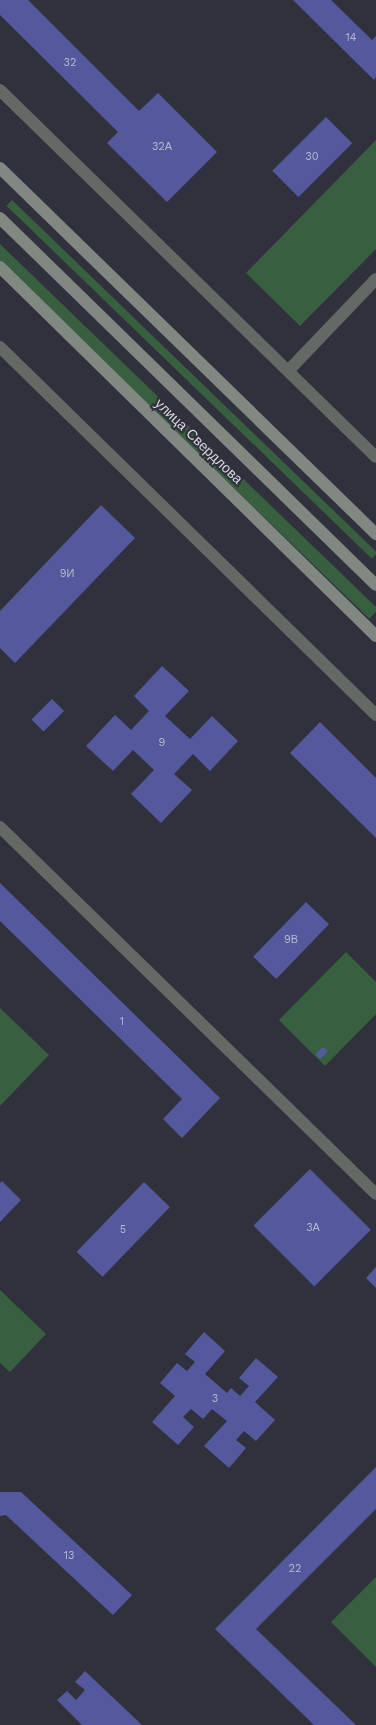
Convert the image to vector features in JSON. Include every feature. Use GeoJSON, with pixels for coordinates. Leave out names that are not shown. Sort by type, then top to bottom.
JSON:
{"type":"FeatureCollection","features":[{"type":"Feature","properties":{"kind":"main road"},"geometry":{"type":"LineString","coordinates":[[0,168],[376,534]]}},
{"type":"Feature","properties":{"kind":"main road","name":"улица Свердлова"},"geometry":{"type":"LineString","coordinates":[[0,218],[376,585]]}},
{"type":"Feature","properties":{"kind":"main road","name":"улица Свердлова"},"geometry":{"type":"LineString","coordinates":[[0,267],[376,636]]}},
{"type":"Feature","properties":{"kind":"street"},"geometry":{"type":"LineString","coordinates":[[0,90],[376,457]]}},
{"type":"Feature","properties":{"kind":"street"},"geometry":{"type":"LineString","coordinates":[[289,370],[376,279]]}},
{"type":"Feature","properties":{"kind":"street"},"geometry":{"type":"LineString","coordinates":[[0,348],[376,715]]}},
{"type":"Feature","properties":{"kind":"street"},"geometry":{"type":"LineString","coordinates":[[0,827],[376,1194]]}},
{"type":"Feature","properties":{"kind":"green space"},"geometry":{"type":"Polygon","coordinates":[[[376,140],[376,249],[300,326],[246,273],[376,140]]]}},
{"type":"Feature","properties":{"kind":"green space"},"geometry":{"type":"Polygon","coordinates":[[[12,200],[376,552],[372,559],[6,206],[12,200]]]}},
{"type":"Feature","properties":{"kind":"green space"},"geometry":{"type":"Polygon","coordinates":[[[0,244],[376,607],[376,612],[369,619],[0,262],[0,244]]]}},
{"type":"Feature","properties":{"kind":"green space"},"geometry":{"type":"Polygon","coordinates":[[[346,952],[376,982],[376,1014],[325,1066],[279,1020],[346,952]]]}},
{"type":"Feature","properties":{"kind":"green space"},"geometry":{"type":"Polygon","coordinates":[[[0,1008],[49,1055],[0,1106],[0,1008]]]}},
{"type":"Feature","properties":{"kind":"green space"},"geometry":{"type":"Polygon","coordinates":[[[0,1290],[46,1334],[10,1372],[0,1363],[0,1290]]]}},
{"type":"Feature","properties":{"kind":"green space"},"geometry":{"type":"Polygon","coordinates":[[[376,1577],[376,1667],[331,1622],[376,1577]]]}},
{"type":"Feature","properties":{"kind":"building"},"geometry":{"type":"Polygon","coordinates":[[[0,0],[28,0],[139,111],[158,93],[217,152],[167,202],[107,143],[118,132],[0,15],[0,0]]]}},
{"type":"Feature","properties":{"kind":"building"},"geometry":{"type":"Polygon","coordinates":[[[293,0],[331,0],[372,40],[376,36],[376,77],[374,80],[293,0]]]}},
{"type":"Feature","properties":{"kind":"building"},"geometry":{"type":"Polygon","coordinates":[[[326,117],[352,143],[298,197],[272,171],[326,117]]]}},
{"type":"Feature","properties":{"kind":"building"},"geometry":{"type":"Polygon","coordinates":[[[101,505],[135,538],[15,663],[0,648],[0,611],[101,505]]]}},
{"type":"Feature","properties":{"kind":"building"},"geometry":{"type":"Polygon","coordinates":[[[162,666],[189,691],[165,716],[190,739],[212,716],[238,741],[210,771],[193,754],[174,774],[192,790],[161,823],[131,794],[154,770],[133,750],[113,771],[86,746],[115,715],[131,730],[149,711],[134,696],[162,666]]]}},
{"type":"Feature","properties":{"kind":"building"},"geometry":{"type":"Polygon","coordinates":[[[52,699],[64,711],[44,732],[31,720],[52,699]]]}},
{"type":"Feature","properties":{"kind":"building"},"geometry":{"type":"Polygon","coordinates":[[[320,722],[376,778],[376,838],[290,753],[320,722]]]}},
{"type":"Feature","properties":{"kind":"building"},"geometry":{"type":"Polygon","coordinates":[[[0,883],[220,1098],[182,1138],[163,1119],[182,1099],[0,921],[0,883]]]}},
{"type":"Feature","properties":{"kind":"building"},"geometry":{"type":"Polygon","coordinates":[[[306,902],[329,924],[276,979],[253,957],[306,902]]]}},
{"type":"Feature","properties":{"kind":"building"},"geometry":{"type":"Polygon","coordinates":[[[323,1047],[328,1051],[320,1059],[315,1054],[323,1047]]]}},
{"type":"Feature","properties":{"kind":"building"},"geometry":{"type":"Polygon","coordinates":[[[310,1169],[371,1230],[314,1286],[253,1226],[310,1169]]]}},
{"type":"Feature","properties":{"kind":"building"},"geometry":{"type":"Polygon","coordinates":[[[2,1181],[21,1200],[0,1222],[0,1183],[2,1181]]]}},
{"type":"Feature","properties":{"kind":"building"},"geometry":{"type":"Polygon","coordinates":[[[144,1182],[170,1207],[103,1277],[77,1252],[144,1182]]]}},
{"type":"Feature","properties":{"kind":"building"},"geometry":{"type":"Polygon","coordinates":[[[376,1267],[376,1288],[366,1278],[376,1267]]]}},
{"type":"Feature","properties":{"kind":"building"},"geometry":{"type":"Polygon","coordinates":[[[204,1332],[225,1351],[205,1374],[227,1393],[231,1388],[240,1396],[249,1386],[239,1378],[256,1358],[278,1377],[255,1402],[275,1420],[256,1441],[244,1431],[236,1440],[246,1448],[229,1468],[204,1446],[227,1421],[212,1409],[203,1419],[191,1409],[183,1417],[194,1427],[178,1445],[152,1422],[175,1396],[160,1383],[177,1363],[187,1371],[195,1362],[185,1354],[204,1332]]]}},
{"type":"Feature","properties":{"kind":"building"},"geometry":{"type":"Polygon","coordinates":[[[376,1467],[376,1509],[256,1629],[356,1725],[314,1725],[215,1629],[376,1467]]]}},
{"type":"Feature","properties":{"kind":"building"},"geometry":{"type":"Polygon","coordinates":[[[0,1492],[21,1492],[132,1595],[113,1615],[6,1515],[0,1516],[0,1492]]]}},
{"type":"Feature","properties":{"kind":"building"},"geometry":{"type":"Polygon","coordinates":[[[85,1671],[142,1725],[82,1725],[57,1700],[67,1691],[76,1700],[85,1690],[75,1682],[85,1671]]]}}]}
